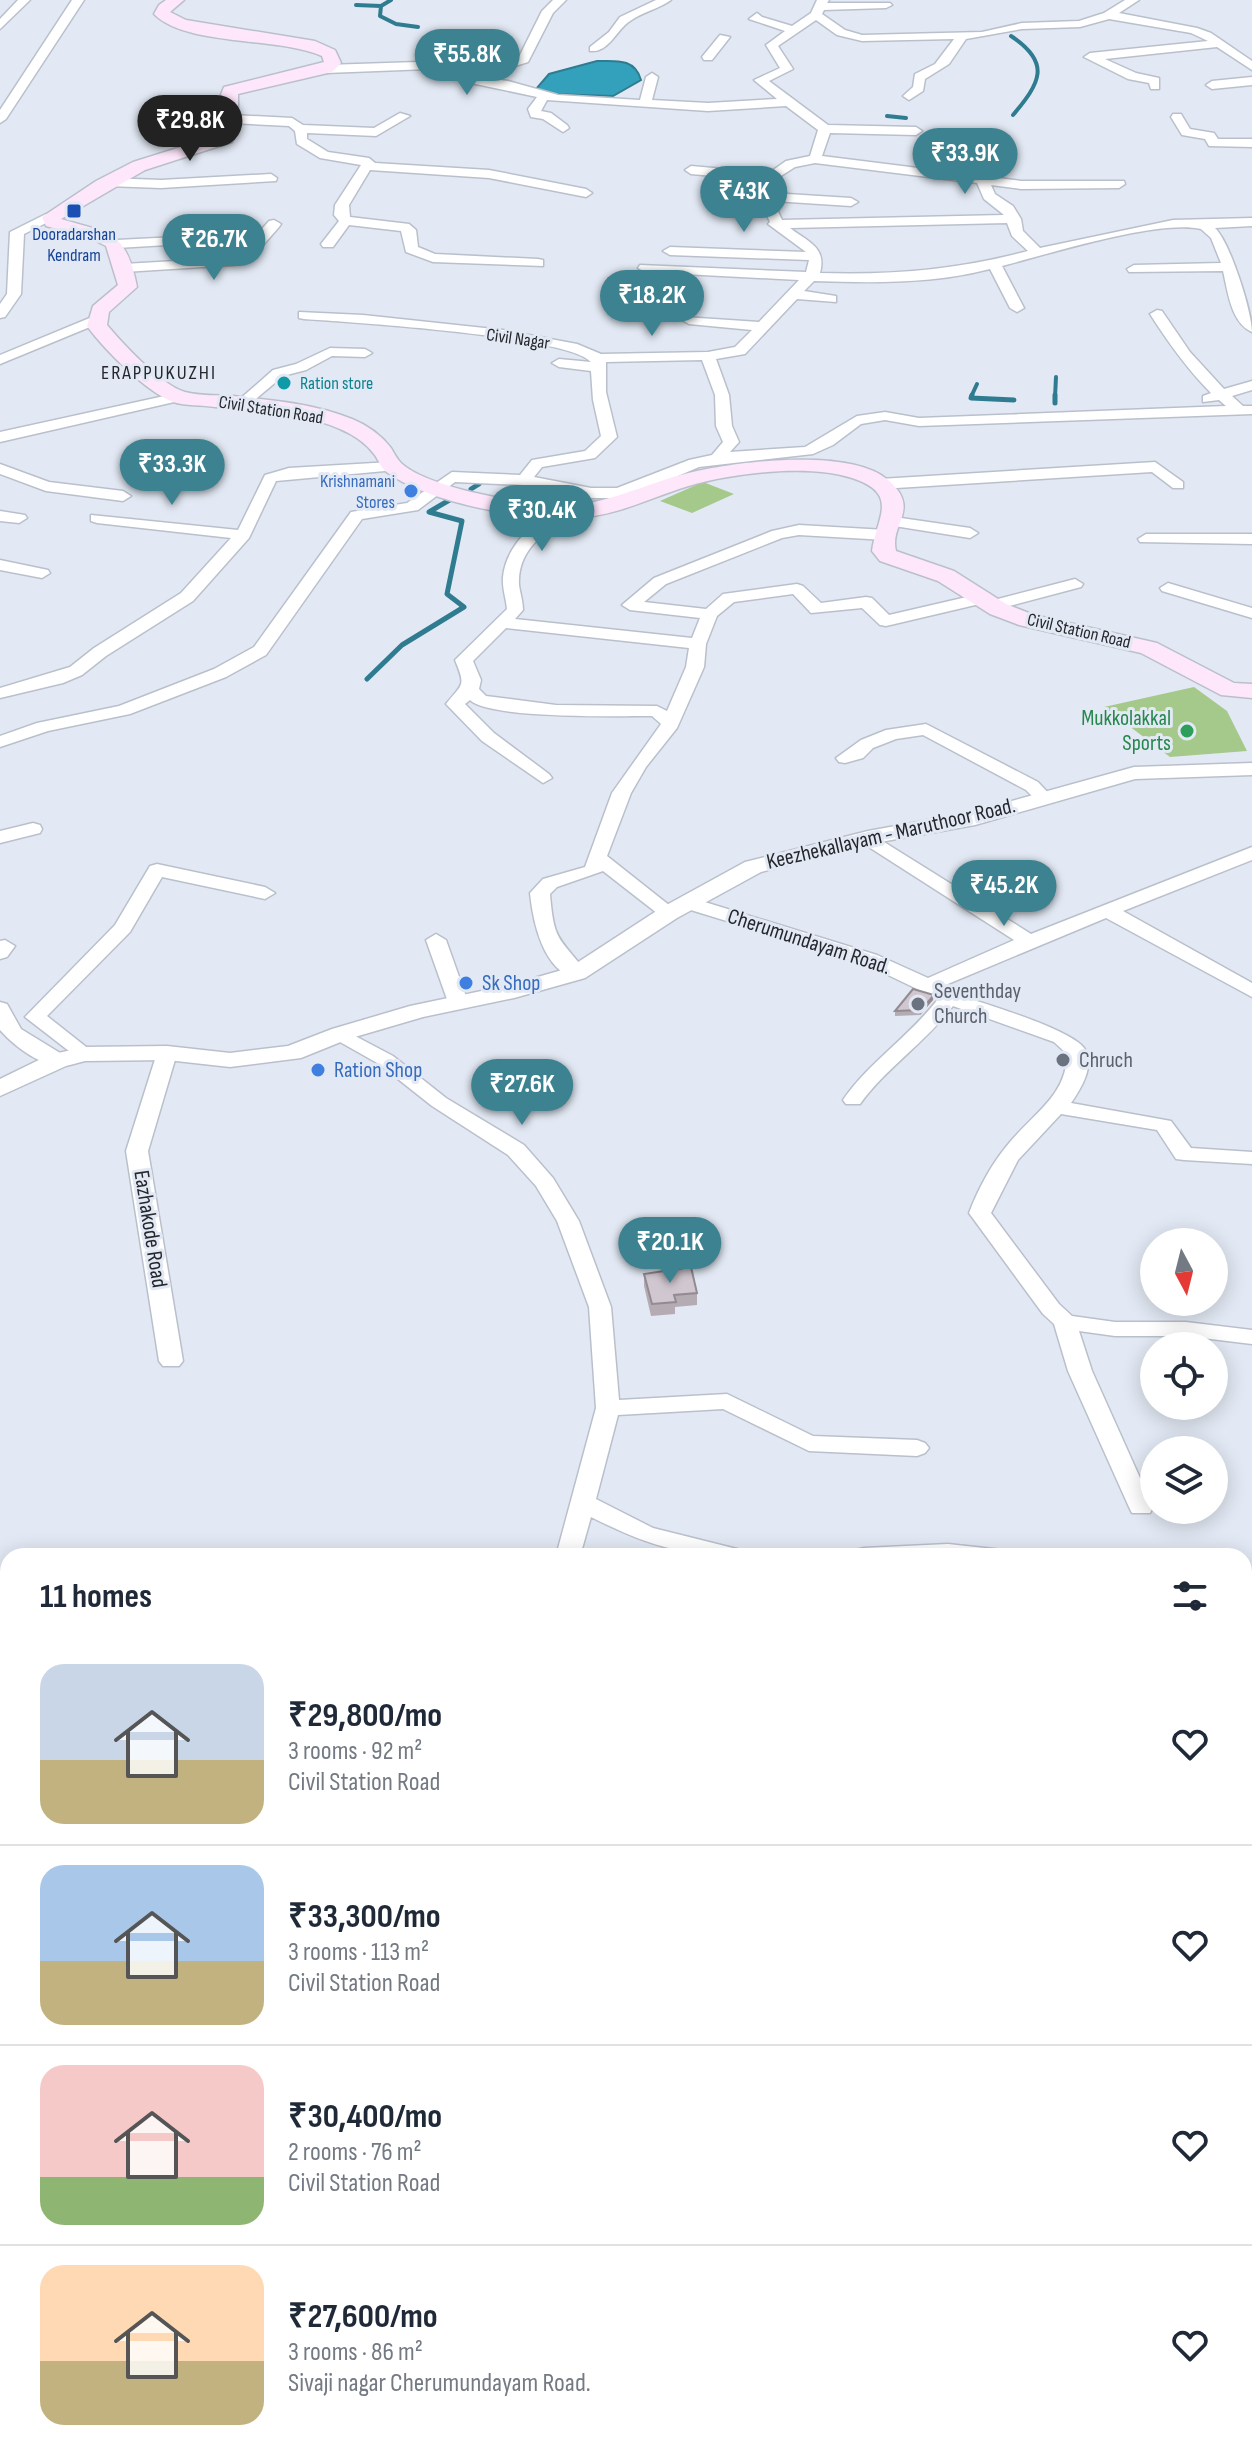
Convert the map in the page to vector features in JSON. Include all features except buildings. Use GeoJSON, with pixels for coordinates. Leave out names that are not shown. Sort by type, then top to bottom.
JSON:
{"type":"FeatureCollection","features":[{"type":"Feature","properties":{"kind":"main road"},"geometry":{"type":"LineString","coordinates":[[176,0],[164,8],[162,14],[171,20],[223,32],[300,42],[329,53],[333,63],[326,69],[235,88],[230,91],[228,99],[232,119],[226,138],[173,153],[107,182],[51,217],[52,222],[108,236],[117,244],[128,282],[126,291],[100,310],[97,326],[112,345],[178,397]]}},
{"type":"Feature","properties":{"kind":"main road","name":"Civil Station Road"},"geometry":{"type":"LineString","coordinates":[[178,397],[321,415],[348,425],[383,452],[391,467],[438,487],[500,503],[565,513],[600,511],[702,476],[839,467],[868,476],[886,488],[893,501],[883,551],[888,556],[946,576],[1027,620],[1149,648],[1229,690],[1252,691]]}},
{"type":"Feature","properties":{"kind":"street"},"geometry":{"type":"LineString","coordinates":[[0,26],[24,0]]}},
{"type":"Feature","properties":{"kind":"street"},"geometry":{"type":"LineString","coordinates":[[0,119],[78,0]]}},
{"type":"Feature","properties":{"kind":"street"},"geometry":{"type":"LineString","coordinates":[[326,69],[512,63],[524,59],[548,11],[560,0]]}},
{"type":"Feature","properties":{"kind":"street"},"geometry":{"type":"LineString","coordinates":[[594,49],[613,34],[624,19],[665,0]]}},
{"type":"Feature","properties":{"kind":"street"},"geometry":{"type":"LineString","coordinates":[[821,7],[841,33],[858,38],[962,36],[998,33],[1022,26],[1080,24],[1108,15],[1133,0]]}},
{"type":"Feature","properties":{"kind":"street"},"geometry":{"type":"LineString","coordinates":[[886,5],[821,7],[772,45],[787,69],[760,80],[825,129],[916,131]]}},
{"type":"Feature","properties":{"kind":"street"},"geometry":{"type":"LineString","coordinates":[[1108,15],[1193,30],[1220,43],[1252,66]]}},
{"type":"Feature","properties":{"kind":"street"},"geometry":{"type":"LineString","coordinates":[[757,16],[755,19],[793,30]]}},
{"type":"Feature","properties":{"kind":"street"},"geometry":{"type":"LineString","coordinates":[[909,96],[919,88],[919,77],[945,64],[962,36]]}},
{"type":"Feature","properties":{"kind":"street"},"geometry":{"type":"LineString","coordinates":[[708,57],[724,37]]}},
{"type":"Feature","properties":{"kind":"street"},"geometry":{"type":"LineString","coordinates":[[1155,86],[1155,81],[1150,78],[1132,76],[1090,57],[1220,43]]}},
{"type":"Feature","properties":{"kind":"street"},"geometry":{"type":"LineString","coordinates":[[458,66],[469,70],[470,79],[508,85],[543,97],[708,107],[787,102]]}},
{"type":"Feature","properties":{"kind":"street"},"geometry":{"type":"LineString","coordinates":[[646,102],[652,77]]}},
{"type":"Feature","properties":{"kind":"street"},"geometry":{"type":"LineString","coordinates":[[1212,85],[1252,81]]}},
{"type":"Feature","properties":{"kind":"street"},"geometry":{"type":"LineString","coordinates":[[543,97],[535,114],[547,116],[563,128]]}},
{"type":"Feature","properties":{"kind":"street"},"geometry":{"type":"LineString","coordinates":[[232,119],[281,120],[292,122],[300,129],[376,132],[404,116]]}},
{"type":"Feature","properties":{"kind":"street"},"geometry":{"type":"LineString","coordinates":[[1177,117],[1186,132],[1210,136],[1213,143],[1252,143]]}},
{"type":"Feature","properties":{"kind":"street"},"geometry":{"type":"LineString","coordinates":[[300,129],[301,141],[314,151],[369,162],[342,205],[341,215],[346,221],[404,227],[409,230],[411,249],[433,258],[538,263]]}},
{"type":"Feature","properties":{"kind":"street"},"geometry":{"type":"LineString","coordinates":[[815,159],[825,129]]}},
{"type":"Feature","properties":{"kind":"street"},"geometry":{"type":"LineString","coordinates":[[559,363],[708,356],[740,351],[812,275],[813,250],[775,224],[765,197],[763,182],[791,164],[815,159],[1036,186],[1119,184]]}},
{"type":"Feature","properties":{"kind":"street"},"geometry":{"type":"LineString","coordinates":[[368,166],[489,174],[586,193]]}},
{"type":"Feature","properties":{"kind":"street"},"geometry":{"type":"LineString","coordinates":[[691,170],[773,177]]}},
{"type":"Feature","properties":{"kind":"street"},"geometry":{"type":"LineString","coordinates":[[107,182],[161,184],[271,178]]}},
{"type":"Feature","properties":{"kind":"street"},"geometry":{"type":"LineString","coordinates":[[982,180],[989,196],[1008,209],[1015,225],[1037,252]]}},
{"type":"Feature","properties":{"kind":"street"},"geometry":{"type":"LineString","coordinates":[[1072,185],[1090,204]]}},
{"type":"Feature","properties":{"kind":"street"},"geometry":{"type":"LineString","coordinates":[[765,197],[851,202]]}},
{"type":"Feature","properties":{"kind":"street"},"geometry":{"type":"LineString","coordinates":[[1125,216],[1140,229]]}},
{"type":"Feature","properties":{"kind":"street"},"geometry":{"type":"LineString","coordinates":[[0,314],[14,294],[17,232],[51,217]]}},
{"type":"Feature","properties":{"kind":"street"},"geometry":{"type":"LineString","coordinates":[[328,244],[346,221]]}},
{"type":"Feature","properties":{"kind":"street"},"geometry":{"type":"LineString","coordinates":[[645,268],[812,275],[945,274],[1140,229],[1194,222],[1252,222]]}},
{"type":"Feature","properties":{"kind":"street"},"geometry":{"type":"LineString","coordinates":[[124,268],[230,262],[252,249],[274,224]]}},
{"type":"Feature","properties":{"kind":"street"},"geometry":{"type":"LineString","coordinates":[[775,224],[1015,225]]}},
{"type":"Feature","properties":{"kind":"street"},"geometry":{"type":"LineString","coordinates":[[1204,224],[1218,237],[1242,319],[1252,328]]}},
{"type":"Feature","properties":{"kind":"street"},"geometry":{"type":"LineString","coordinates":[[941,234],[1015,225]]}},
{"type":"Feature","properties":{"kind":"street"},"geometry":{"type":"LineString","coordinates":[[117,244],[196,240]]}},
{"type":"Feature","properties":{"kind":"street"},"geometry":{"type":"LineString","coordinates":[[670,251],[815,256]]}},
{"type":"Feature","properties":{"kind":"street"},"geometry":{"type":"LineString","coordinates":[[994,263],[1017,308]]}},
{"type":"Feature","properties":{"kind":"street"},"geometry":{"type":"LineString","coordinates":[[1134,269],[1231,273],[1252,279]]}},
{"type":"Feature","properties":{"kind":"street"},"geometry":{"type":"LineString","coordinates":[[1162,283],[1231,273]]}},
{"type":"Feature","properties":{"kind":"street"},"geometry":{"type":"LineString","coordinates":[[794,294],[831,299]]}},
{"type":"Feature","properties":{"kind":"street"},"geometry":{"type":"LineString","coordinates":[[1157,314],[1190,365],[1218,395],[1248,414]]}},
{"type":"Feature","properties":{"kind":"street","name":"Civil Nagar"},"geometry":{"type":"LineString","coordinates":[[304,315],[361,318],[535,341],[586,350],[598,362]]}},
{"type":"Feature","properties":{"kind":"street"},"geometry":{"type":"LineString","coordinates":[[0,360],[97,319]]}},
{"type":"Feature","properties":{"kind":"street"},"geometry":{"type":"LineString","coordinates":[[689,320],[762,327]]}},
{"type":"Feature","properties":{"kind":"street"},"geometry":{"type":"LineString","coordinates":[[240,405],[278,373],[301,367],[330,352],[365,353]]}},
{"type":"Feature","properties":{"kind":"street"},"geometry":{"type":"LineString","coordinates":[[708,356],[722,395],[724,426],[731,442],[717,458]]}},
{"type":"Feature","properties":{"kind":"street"},"geometry":{"type":"LineString","coordinates":[[524,480],[537,463],[590,455],[609,437],[598,388],[598,362]]}},
{"type":"Feature","properties":{"kind":"street"},"geometry":{"type":"LineString","coordinates":[[1172,414],[1252,385]]}},
{"type":"Feature","properties":{"kind":"street"},"geometry":{"type":"LineString","coordinates":[[0,437],[178,397]]}},
{"type":"Feature","properties":{"kind":"street"},"geometry":{"type":"LineString","coordinates":[[0,742],[43,727],[124,710],[220,673],[260,651],[357,515],[412,507],[452,477],[466,475],[524,480],[591,493],[617,493],[632,490],[694,463],[717,458],[808,451],[828,442],[857,420],[873,416],[919,422],[1248,414]]}},
{"type":"Feature","properties":{"kind":"street"},"geometry":{"type":"LineString","coordinates":[[0,693],[57,679],[76,671],[100,652],[187,597],[243,535],[272,477],[391,467]]}},
{"type":"Feature","properties":{"kind":"street"},"geometry":{"type":"LineString","coordinates":[[880,484],[1155,467],[1178,485]]}},
{"type":"Feature","properties":{"kind":"street"},"geometry":{"type":"LineString","coordinates":[[0,469],[46,486],[123,496]]}},
{"type":"Feature","properties":{"kind":"street"},"geometry":{"type":"LineString","coordinates":[[543,778],[488,737],[455,704],[470,690],[472,680],[464,660],[515,610],[512,578],[523,544],[545,523],[565,513]]}},
{"type":"Feature","properties":{"kind":"street"},"geometry":{"type":"LineString","coordinates":[[0,516],[19,518]]}},
{"type":"Feature","properties":{"kind":"street"},"geometry":{"type":"LineString","coordinates":[[97,518],[243,535]]}},
{"type":"Feature","properties":{"kind":"street"},"geometry":{"type":"LineString","coordinates":[[710,614],[630,605],[660,581],[778,534],[799,530],[890,528],[970,533]]}},
{"type":"Feature","properties":{"kind":"street"},"geometry":{"type":"LineString","coordinates":[[1146,539],[1181,546],[1252,539]]}},
{"type":"Feature","properties":{"kind":"street"},"geometry":{"type":"LineString","coordinates":[[0,565],[42,573]]}},
{"type":"Feature","properties":{"kind":"street"},"geometry":{"type":"LineString","coordinates":[[577,973],[549,945],[543,928],[540,893],[550,883],[594,870],[599,840],[628,784],[670,723],[695,667],[698,644],[710,614],[729,598],[797,589],[817,609],[866,602],[886,621],[1075,584]]}},
{"type":"Feature","properties":{"kind":"street"},"geometry":{"type":"LineString","coordinates":[[1168,588],[1252,613]]}},
{"type":"Feature","properties":{"kind":"street"},"geometry":{"type":"LineString","coordinates":[[503,623],[698,644]]}},
{"type":"Feature","properties":{"kind":"street"},"geometry":{"type":"LineString","coordinates":[[470,690],[481,701],[556,710],[657,711],[670,723]]}},
{"type":"Feature","properties":{"kind":"street"},"geometry":{"type":"LineString","coordinates":[[845,758],[857,754],[867,744],[892,734],[926,729],[1032,786],[1043,797]]}},
{"type":"Feature","properties":{"kind":"street","name":"Keezhekallayam - Maruthoor Road."},"geometry":{"type":"LineString","coordinates":[[0,1089],[58,1060],[85,1054],[167,1053],[230,1060],[270,1057],[314,1046],[340,1034],[577,973],[679,908],[753,867],[868,838],[975,818],[1134,773],[1252,769]]}},
{"type":"Feature","properties":{"kind":"street"},"geometry":{"type":"LineString","coordinates":[[0,837],[33,829]]}},
{"type":"Feature","properties":{"kind":"street"},"geometry":{"type":"LineString","coordinates":[[868,838],[1031,942]]}},
{"type":"Feature","properties":{"kind":"street"},"geometry":{"type":"LineString","coordinates":[[928,985],[1252,853]]}},
{"type":"Feature","properties":{"kind":"street"},"geometry":{"type":"LineString","coordinates":[[596,857],[679,908]]}},
{"type":"Feature","properties":{"kind":"street"},"geometry":{"type":"LineString","coordinates":[[85,1054],[35,1017],[123,928],[157,870],[265,893]]}},
{"type":"Feature","properties":{"kind":"street","name":"Cherumundayam Road."},"geometry":{"type":"LineString","coordinates":[[679,908],[870,959],[949,998],[1061,1038],[1077,1052],[1079,1069],[1070,1090],[1007,1161],[990,1186],[980,1213],[1051,1309],[1065,1322]]}},
{"type":"Feature","properties":{"kind":"street"},"geometry":{"type":"LineString","coordinates":[[1107,910],[1252,991]]}},
{"type":"Feature","properties":{"kind":"street"},"geometry":{"type":"LineString","coordinates":[[436,940],[458,1002]]}},
{"type":"Feature","properties":{"kind":"street"},"geometry":{"type":"LineString","coordinates":[[853,1100],[868,1079],[926,1028],[949,998]]}},
{"type":"Feature","properties":{"kind":"street"},"geometry":{"type":"LineString","coordinates":[[0,1008],[2,1020],[16,1036],[58,1060]]}},
{"type":"Feature","properties":{"kind":"street"},"geometry":{"type":"LineString","coordinates":[[340,1034],[386,1060],[439,1102],[516,1150],[545,1183],[568,1221],[600,1307],[608,1408],[570,1548]]}},
{"type":"Feature","properties":{"kind":"street","name":"Eazhakode Road"},"geometry":{"type":"LineString","coordinates":[[167,1053],[137,1151],[171,1361]]}},
{"type":"Feature","properties":{"kind":"street"},"geometry":{"type":"LineString","coordinates":[[1058,1107],[1164,1125],[1184,1154],[1252,1158]]}},
{"type":"Feature","properties":{"kind":"street"},"geometry":{"type":"LineString","coordinates":[[1140,1505],[1080,1371],[1065,1322],[1115,1329],[1186,1329],[1252,1337]]}},
{"type":"Feature","properties":{"kind":"street"},"geometry":{"type":"LineString","coordinates":[[608,1408],[727,1401],[809,1443],[917,1448]]}},
{"type":"Feature","properties":{"kind":"street"},"geometry":{"type":"LineString","coordinates":[[582,1502],[645,1534],[700,1548]]}},
{"type":"Feature","properties":{"kind":"green space"},"geometry":{"type":"Polygon","coordinates":[[[703,482],[734,494],[692,513],[660,501],[703,482]]]}},
{"type":"Feature","properties":{"kind":"green space","name":"Mukkolakkal Sports"},"geometry":{"type":"Polygon","coordinates":[[[1194,687],[1227,711],[1247,751],[1170,757],[1104,707],[1194,687]]]}},
{"type":"Feature","properties":{"kind":"water"},"geometry":{"type":"Polygon","coordinates":[[[597,61],[629,64],[641,80],[613,96],[550,94],[536,89],[549,74],[597,61]]]}},
{"type":"Feature","properties":{"kind":"waterway"},"geometry":{"type":"LineString","coordinates":[[381,6],[391,0]]}},
{"type":"Feature","properties":{"kind":"waterway"},"geometry":{"type":"LineString","coordinates":[[356,5],[381,6]]}},
{"type":"Feature","properties":{"kind":"waterway"},"geometry":{"type":"LineString","coordinates":[[381,6],[380,16],[396,24],[418,27]]}},
{"type":"Feature","properties":{"kind":"waterway"},"geometry":{"type":"LineString","coordinates":[[1011,36],[1032,55],[1038,74],[1030,93],[1013,115]]}},
{"type":"Feature","properties":{"kind":"waterway"},"geometry":{"type":"LineString","coordinates":[[887,116],[906,118]]}},
{"type":"Feature","properties":{"kind":"waterway"},"geometry":{"type":"LineString","coordinates":[[1055,397],[1056,377]]}},
{"type":"Feature","properties":{"kind":"waterway"},"geometry":{"type":"LineString","coordinates":[[971,397],[977,384]]}},
{"type":"Feature","properties":{"kind":"waterway"},"geometry":{"type":"LineString","coordinates":[[972,395],[971,398],[1014,400]]}},
{"type":"Feature","properties":{"kind":"waterway"},"geometry":{"type":"LineString","coordinates":[[1055,397],[1055,403]]}},
{"type":"Feature","properties":{"kind":"waterway"},"geometry":{"type":"LineString","coordinates":[[471,489],[479,484]]}},
{"type":"Feature","properties":{"kind":"waterway"},"geometry":{"type":"LineString","coordinates":[[367,679],[402,645],[464,607],[447,594],[462,521],[429,512],[453,498]]}},
{"type":"Feature","properties":{"kind":"place","name":"Dooradarshan Kendram"},"geometry":{"type":"Point","coordinates":[74,211]}},
{"type":"Feature","properties":{"kind":"place","name":"Ration store"},"geometry":{"type":"Point","coordinates":[284,383]}},
{"type":"Feature","properties":{"kind":"place","name":"Krishnamani Stores"},"geometry":{"type":"Point","coordinates":[411,491]}},
{"type":"Feature","properties":{"kind":"place","name":"Mukkolakkal Sports"},"geometry":{"type":"Point","coordinates":[1187,731]}},
{"type":"Feature","properties":{"kind":"place","name":"Sk Shop"},"geometry":{"type":"Point","coordinates":[466,983]}},
{"type":"Feature","properties":{"kind":"place","name":"Seventhday Church"},"geometry":{"type":"Point","coordinates":[918,1004]}},
{"type":"Feature","properties":{"kind":"place","name":"Chruch"},"geometry":{"type":"Point","coordinates":[1063,1060]}},
{"type":"Feature","properties":{"kind":"place","name":"Ration Shop"},"geometry":{"type":"Point","coordinates":[318,1070]}},
{"type":"Feature","properties":{"kind":"district","name":"ERAPPUKUZHI"},"geometry":{"type":"Point","coordinates":[159,373]}}]}
